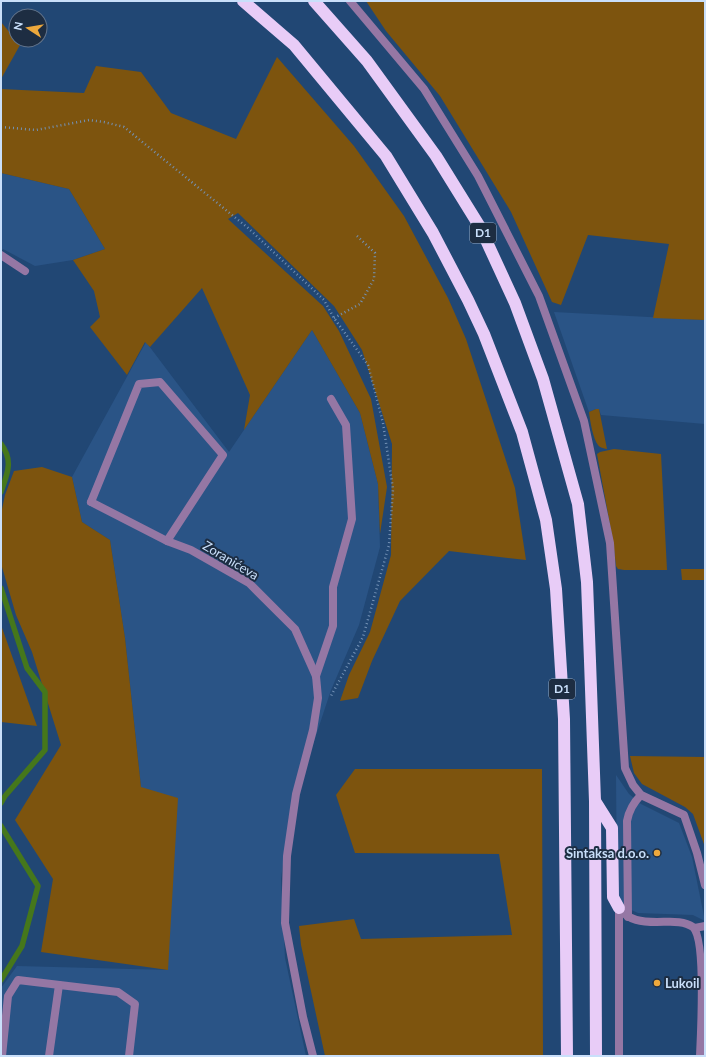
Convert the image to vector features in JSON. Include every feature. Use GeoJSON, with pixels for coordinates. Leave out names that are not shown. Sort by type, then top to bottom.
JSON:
{"type":"FeatureCollection","features":[{"type":"Feature","properties":{"kind":"highway","name":"D1"},"geometry":{"type":"LineString","coordinates":[[243,1],[294,45],[386,156],[414,200],[451,266],[484,334],[522,432],[546,520],[556,588],[564,720],[567,1056]]}},
{"type":"Feature","properties":{"kind":"highway","name":"D1"},"geometry":{"type":"LineString","coordinates":[[314,1],[367,61],[436,156],[480,227],[515,303],[543,379],[578,504],[586,582],[595,801],[596,1056]]}},
{"type":"Feature","properties":{"kind":"highway"},"geometry":{"type":"LineString","coordinates":[[595,801],[612,828],[612,897],[619,908]]}},
{"type":"Feature","properties":{"kind":"street"},"geometry":{"type":"LineString","coordinates":[[350,1],[424,89],[478,176],[539,296],[582,414],[610,543],[625,768],[633,785],[641,795],[684,815],[698,853],[705,886]]}},
{"type":"Feature","properties":{"kind":"street"},"geometry":{"type":"LineString","coordinates":[[1,255],[25,270]]}},
{"type":"Feature","properties":{"kind":"street","name":"Zoranićeva"},"geometry":{"type":"LineString","coordinates":[[167,541],[223,455],[160,382],[139,384],[91,502],[167,541],[191,550],[249,583],[295,629],[316,676],[318,698],[313,730],[296,794],[287,856],[285,923],[303,1017],[314,1056]]}},
{"type":"Feature","properties":{"kind":"street"},"geometry":{"type":"LineString","coordinates":[[316,676],[333,626],[333,587],[352,519],[346,425],[331,399]]}},
{"type":"Feature","properties":{"kind":"street"},"geometry":{"type":"LineString","coordinates":[[628,917],[627,821],[630,808],[641,795]]}},
{"type":"Feature","properties":{"kind":"street"},"geometry":{"type":"LineString","coordinates":[[619,908],[628,917],[642,922],[687,923],[695,928],[701,943],[703,995],[700,1056]]}},
{"type":"Feature","properties":{"kind":"street"},"geometry":{"type":"LineString","coordinates":[[619,908],[619,1056]]}},
{"type":"Feature","properties":{"kind":"street"},"geometry":{"type":"LineString","coordinates":[[695,928],[705,926]]}},
{"type":"Feature","properties":{"kind":"street"},"geometry":{"type":"LineString","coordinates":[[2,1056],[8,996],[18,980],[118,992],[135,1004],[129,1056]]}},
{"type":"Feature","properties":{"kind":"street"},"geometry":{"type":"LineString","coordinates":[[49,1056],[58,985]]}},
{"type":"Feature","properties":{"kind":"path"},"geometry":{"type":"LineString","coordinates":[[1,127],[36,130],[89,120],[124,127],[248,228],[324,300],[334,318],[368,365],[383,423],[394,489],[389,544],[363,637],[331,697]]}},
{"type":"Feature","properties":{"kind":"path"},"geometry":{"type":"LineString","coordinates":[[334,318],[360,304],[374,279],[375,253],[357,236]]}},
{"type":"Feature","properties":{"kind":"shaded area"},"geometry":{"type":"Polygon","coordinates":[[[366,1],[705,1],[705,320],[653,318],[669,244],[588,235],[561,305],[552,302],[511,212],[440,96],[386,31],[366,1]]]}},
{"type":"Feature","properties":{"kind":"shaded area"},"geometry":{"type":"Polygon","coordinates":[[[1,22],[8,30],[8,48],[18,48],[1,79],[1,22]]]}},
{"type":"Feature","properties":{"kind":"shaded area"},"geometry":{"type":"Polygon","coordinates":[[[277,57],[354,146],[404,216],[448,298],[466,339],[515,488],[526,560],[449,551],[400,601],[372,661],[358,698],[340,701],[349,675],[370,632],[391,555],[392,444],[362,350],[334,306],[238,213],[228,219],[323,306],[339,331],[371,399],[387,487],[380,534],[378,484],[360,413],[312,330],[244,430],[250,395],[202,288],[150,347],[145,342],[127,375],[90,327],[100,317],[94,291],[73,260],[105,249],[69,189],[1,173],[1,89],[84,93],[96,66],[141,72],[171,113],[236,139],[277,57]]]}},
{"type":"Feature","properties":{"kind":"shaded area"},"geometry":{"type":"Polygon","coordinates":[[[1,173],[69,189],[105,249],[73,260],[35,266],[3,249],[1,252],[1,173]]]}},
{"type":"Feature","properties":{"kind":"shaded area"},"geometry":{"type":"Polygon","coordinates":[[[554,312],[705,320],[705,424],[601,415],[599,409],[589,412],[554,312]]]}},
{"type":"Feature","properties":{"kind":"shaded area"},"geometry":{"type":"Polygon","coordinates":[[[312,330],[360,413],[378,484],[380,547],[359,625],[331,690],[289,817],[281,879],[285,958],[306,1056],[1,1056],[1,988],[17,966],[168,970],[141,787],[125,638],[110,540],[82,522],[72,477],[146,342],[229,452],[312,330]]]}},
{"type":"Feature","properties":{"kind":"shaded area"},"geometry":{"type":"Polygon","coordinates":[[[599,409],[607,449],[599,446],[593,434],[589,412],[599,409]]]}},
{"type":"Feature","properties":{"kind":"shaded area"},"geometry":{"type":"Polygon","coordinates":[[[614,449],[661,454],[667,570],[624,570],[618,569],[616,566],[613,541],[597,454],[614,449]]]}},
{"type":"Feature","properties":{"kind":"shaded area"},"geometry":{"type":"Polygon","coordinates":[[[42,467],[72,477],[82,522],[110,540],[125,638],[141,787],[178,798],[168,970],[41,952],[53,879],[15,820],[61,745],[32,652],[16,615],[2,567],[1,514],[5,495],[14,471],[42,467]]]}},
{"type":"Feature","properties":{"kind":"shaded area"},"geometry":{"type":"Polygon","coordinates":[[[681,569],[705,569],[705,580],[682,580],[681,569]]]}},
{"type":"Feature","properties":{"kind":"shaded area"},"geometry":{"type":"Polygon","coordinates":[[[1,625],[37,726],[1,722],[1,625]]]}},
{"type":"Feature","properties":{"kind":"shaded area"},"geometry":{"type":"Polygon","coordinates":[[[630,756],[705,757],[705,847],[693,814],[685,807],[642,784],[634,773],[630,756]]]}},
{"type":"Feature","properties":{"kind":"shaded area"},"geometry":{"type":"Polygon","coordinates":[[[355,769],[542,769],[543,1056],[325,1056],[301,945],[299,926],[354,919],[361,939],[512,935],[499,854],[355,853],[336,795],[355,769]]]}},
{"type":"Feature","properties":{"kind":"shaded area"},"geometry":{"type":"Polygon","coordinates":[[[616,775],[629,794],[641,804],[679,823],[692,857],[705,921],[693,915],[638,913],[627,908],[620,899],[617,888],[616,775]]]}},
{"type":"Feature","properties":{"kind":"waterway"},"geometry":{"type":"LineString","coordinates":[[1,444],[5,450],[8,462],[7,473],[1,492]]}},
{"type":"Feature","properties":{"kind":"waterway"},"geometry":{"type":"LineString","coordinates":[[1,588],[27,668],[45,692],[45,750],[5,796],[1,803]]}},
{"type":"Feature","properties":{"kind":"waterway"},"geometry":{"type":"LineString","coordinates":[[1,826],[38,886],[22,946],[1,980]]}},
{"type":"Feature","properties":{"kind":"place","name":"Sintaksa d.o.o."},"geometry":{"type":"Point","coordinates":[657,853]}},
{"type":"Feature","properties":{"kind":"place","name":"Lukoil"},"geometry":{"type":"Point","coordinates":[657,983]}}]}
